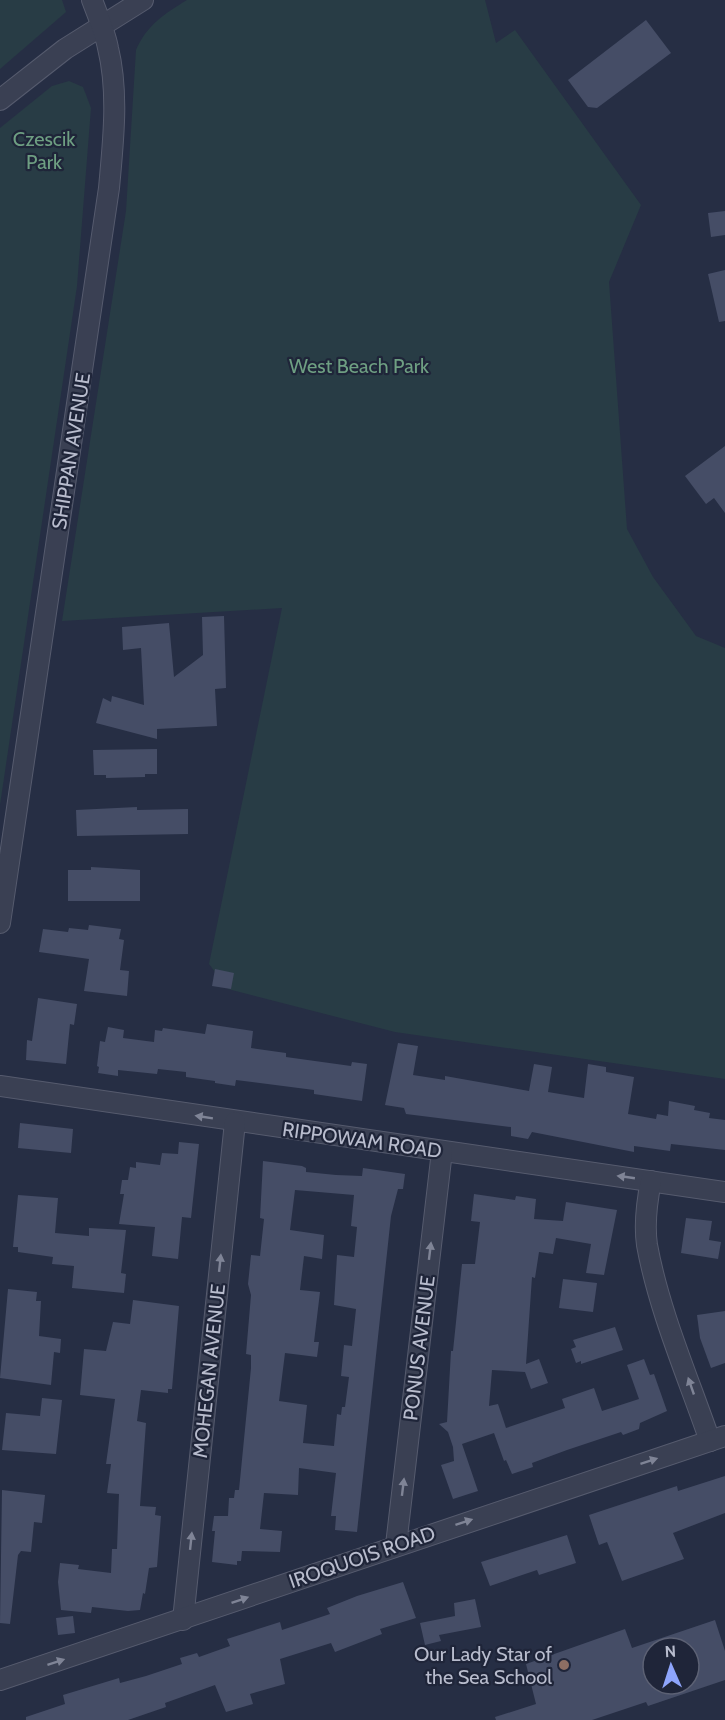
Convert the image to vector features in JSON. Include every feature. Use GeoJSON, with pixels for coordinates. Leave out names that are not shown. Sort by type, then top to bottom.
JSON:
{"type":"FeatureCollection","features":[{"type":"Feature","properties":{"kind":"street","name":"SHIPPAN AVENUE"},"geometry":{"type":"LineString","coordinates":[[0,923],[109,188],[113,139],[112,70],[102,26],[92,0]]}},
{"type":"Feature","properties":{"kind":"street"},"geometry":{"type":"LineString","coordinates":[[0,100],[65,50],[143,0]]}},
{"type":"Feature","properties":{"kind":"street","name":"RIPPOWAM ROAD"},"geometry":{"type":"LineString","coordinates":[[0,1086],[725,1192]]}},
{"type":"Feature","properties":{"kind":"street","name":"MOHEGAN AVENUE"},"geometry":{"type":"LineString","coordinates":[[183,1620],[235,1122]]}},
{"type":"Feature","properties":{"kind":"street","name":"PONUS AVENUE"},"geometry":{"type":"LineString","coordinates":[[396,1545],[441,1150]]}},
{"type":"Feature","properties":{"kind":"street"},"geometry":{"type":"LineString","coordinates":[[651,1181],[647,1243],[662,1301],[718,1439]]}},
{"type":"Feature","properties":{"kind":"street","name":"IROQUOIS ROAD"},"geometry":{"type":"LineString","coordinates":[[0,1680],[183,1620],[396,1545],[718,1439]]}},
{"type":"Feature","properties":{"kind":"green space"},"geometry":{"type":"Polygon","coordinates":[[[0,0],[62,0],[66,12],[0,69],[0,0]]]}},
{"type":"Feature","properties":{"kind":"green space","name":"West Beach Park"},"geometry":{"type":"Polygon","coordinates":[[[187,0],[485,0],[496,43],[515,30],[641,205],[609,282],[627,529],[653,577],[696,636],[725,648],[725,1079],[395,1032],[228,989],[209,964],[282,608],[62,621],[126,211],[136,50],[145,34],[157,21],[187,0]]]}},
{"type":"Feature","properties":{"kind":"green space","name":"Czescik Park"},"geometry":{"type":"Polygon","coordinates":[[[69,81],[83,87],[91,108],[77,286],[0,805],[0,128],[52,86],[69,81]]]}},
{"type":"Feature","properties":{"kind":"building"},"geometry":{"type":"Polygon","coordinates":[[[646,20],[671,53],[597,108],[588,107],[568,80],[646,20]]]}},
{"type":"Feature","properties":{"kind":"building"},"geometry":{"type":"Polygon","coordinates":[[[725,211],[725,235],[711,237],[708,213],[725,211]]]}},
{"type":"Feature","properties":{"kind":"building"},"geometry":{"type":"Polygon","coordinates":[[[725,270],[725,321],[719,322],[708,274],[725,270]]]}},
{"type":"Feature","properties":{"kind":"building"},"geometry":{"type":"Polygon","coordinates":[[[725,446],[725,513],[714,498],[706,504],[685,476],[725,446]]]}},
{"type":"Feature","properties":{"kind":"building"},"geometry":{"type":"Polygon","coordinates":[[[224,616],[226,688],[215,689],[217,726],[157,729],[157,739],[96,723],[103,698],[111,702],[112,696],[144,705],[141,648],[123,650],[122,627],[169,623],[174,677],[203,655],[202,617],[224,616]]]}},
{"type":"Feature","properties":{"kind":"building"},"geometry":{"type":"Polygon","coordinates":[[[157,749],[157,774],[145,774],[145,777],[106,778],[106,775],[94,775],[93,750],[157,749]]]}},
{"type":"Feature","properties":{"kind":"building"},"geometry":{"type":"Polygon","coordinates":[[[137,807],[137,810],[188,809],[188,834],[77,836],[76,810],[137,807]]]}},
{"type":"Feature","properties":{"kind":"building"},"geometry":{"type":"Polygon","coordinates":[[[91,867],[140,870],[140,901],[68,901],[68,870],[91,870],[91,867]]]}},
{"type":"Feature","properties":{"kind":"building"},"geometry":{"type":"Polygon","coordinates":[[[89,925],[121,929],[119,939],[124,940],[120,970],[129,971],[127,996],[84,991],[89,959],[39,952],[43,929],[68,932],[69,928],[88,930],[89,925]]]}},
{"type":"Feature","properties":{"kind":"building"},"geometry":{"type":"Polygon","coordinates":[[[215,969],[234,973],[231,989],[212,986],[215,969]]]}},
{"type":"Feature","properties":{"kind":"building"},"geometry":{"type":"Polygon","coordinates":[[[38,998],[77,1004],[74,1025],[70,1024],[66,1064],[26,1060],[27,1040],[32,1041],[38,998]]]}},
{"type":"Feature","properties":{"kind":"building"},"geometry":{"type":"Polygon","coordinates":[[[207,1024],[253,1031],[251,1048],[286,1053],[286,1057],[351,1066],[352,1062],[367,1064],[362,1101],[314,1094],[314,1090],[236,1080],[235,1086],[215,1083],[215,1081],[186,1077],[186,1072],[158,1069],[157,1074],[118,1070],[118,1076],[98,1073],[100,1041],[105,1042],[108,1027],[124,1030],[123,1038],[154,1042],[155,1030],[162,1031],[163,1028],[205,1034],[207,1024]]]}},
{"type":"Feature","properties":{"kind":"building"},"geometry":{"type":"Polygon","coordinates":[[[398,1043],[418,1046],[413,1075],[445,1080],[445,1076],[529,1091],[534,1064],[552,1067],[548,1092],[584,1098],[588,1064],[606,1067],[606,1072],[634,1077],[628,1114],[656,1119],[657,1114],[668,1116],[669,1101],[695,1106],[694,1110],[710,1113],[709,1118],[725,1120],[725,1150],[671,1144],[670,1151],[634,1146],[634,1152],[532,1132],[528,1139],[511,1136],[511,1127],[406,1114],[404,1108],[385,1105],[398,1043]]]}},
{"type":"Feature","properties":{"kind":"building"},"geometry":{"type":"Polygon","coordinates":[[[20,1123],[73,1129],[71,1153],[18,1148],[20,1123]]]}},
{"type":"Feature","properties":{"kind":"building"},"geometry":{"type":"Polygon","coordinates":[[[179,1142],[199,1144],[191,1218],[182,1217],[178,1259],[152,1256],[155,1227],[119,1224],[124,1194],[120,1194],[122,1180],[128,1180],[130,1167],[136,1168],[136,1162],[160,1165],[162,1153],[178,1154],[179,1142]]]}},
{"type":"Feature","properties":{"kind":"building"},"geometry":{"type":"Polygon","coordinates":[[[263,1161],[302,1166],[306,1168],[306,1172],[336,1175],[362,1176],[363,1168],[405,1174],[403,1189],[398,1189],[391,1216],[357,1532],[335,1530],[336,1516],[331,1516],[336,1473],[299,1468],[298,1495],[264,1493],[260,1529],[282,1531],[280,1552],[242,1551],[241,1561],[237,1561],[237,1565],[212,1562],[215,1531],[212,1531],[214,1516],[228,1516],[229,1498],[234,1498],[235,1490],[239,1490],[251,1368],[251,1355],[246,1354],[251,1295],[248,1284],[251,1255],[260,1256],[264,1219],[260,1218],[263,1161]],[[295,1190],[290,1230],[324,1235],[322,1259],[304,1256],[300,1290],[320,1292],[314,1342],[319,1342],[317,1357],[285,1353],[279,1401],[307,1405],[303,1443],[334,1446],[337,1414],[341,1415],[342,1407],[345,1407],[349,1377],[341,1376],[344,1345],[352,1346],[356,1309],[334,1305],[337,1255],[354,1257],[357,1227],[351,1226],[354,1195],[295,1190]]]}},
{"type":"Feature","properties":{"kind":"building"},"geometry":{"type":"Polygon","coordinates":[[[474,1194],[515,1200],[516,1196],[536,1199],[534,1219],[563,1221],[566,1202],[617,1210],[604,1275],[586,1273],[591,1244],[556,1238],[553,1254],[539,1252],[535,1278],[532,1277],[526,1364],[539,1359],[548,1383],[531,1389],[525,1372],[492,1370],[489,1406],[498,1404],[506,1428],[565,1408],[562,1399],[594,1388],[602,1411],[639,1399],[627,1365],[644,1359],[650,1375],[654,1374],[667,1411],[640,1423],[639,1429],[623,1435],[621,1432],[567,1450],[532,1463],[533,1467],[512,1474],[506,1460],[504,1461],[494,1433],[462,1444],[478,1491],[453,1499],[441,1465],[454,1461],[453,1447],[448,1432],[439,1424],[447,1422],[451,1351],[453,1351],[462,1264],[475,1264],[480,1222],[471,1221],[474,1194]]]}},
{"type":"Feature","properties":{"kind":"building"},"geometry":{"type":"Polygon","coordinates":[[[18,1195],[58,1198],[55,1233],[89,1236],[89,1228],[126,1230],[121,1273],[126,1274],[124,1293],[72,1288],[74,1266],[52,1264],[53,1257],[18,1252],[18,1247],[13,1247],[18,1195]]]}},
{"type":"Feature","properties":{"kind":"building"},"geometry":{"type":"Polygon","coordinates":[[[686,1218],[712,1221],[709,1240],[721,1242],[718,1259],[681,1253],[686,1218]]]}},
{"type":"Feature","properties":{"kind":"building"},"geometry":{"type":"Polygon","coordinates":[[[563,1279],[597,1283],[593,1312],[559,1308],[563,1279]]]}},
{"type":"Feature","properties":{"kind":"building"},"geometry":{"type":"Polygon","coordinates":[[[8,1289],[37,1292],[36,1301],[41,1301],[39,1336],[61,1339],[60,1353],[54,1352],[51,1385],[0,1378],[8,1289]]]}},
{"type":"Feature","properties":{"kind":"building"},"geometry":{"type":"Polygon","coordinates":[[[133,1300],[179,1306],[172,1389],[168,1389],[168,1393],[141,1390],[137,1421],[146,1423],[140,1506],[156,1507],[155,1515],[161,1516],[157,1567],[149,1568],[140,1610],[92,1607],[91,1613],[61,1610],[58,1582],[60,1563],[79,1565],[78,1569],[111,1573],[112,1549],[117,1549],[119,1494],[107,1493],[111,1464],[106,1464],[115,1399],[80,1395],[84,1349],[106,1351],[113,1322],[130,1324],[133,1300]]]}},
{"type":"Feature","properties":{"kind":"building"},"geometry":{"type":"Polygon","coordinates":[[[725,1311],[725,1363],[711,1368],[700,1338],[697,1315],[725,1311]]]}},
{"type":"Feature","properties":{"kind":"building"},"geometry":{"type":"Polygon","coordinates":[[[615,1327],[623,1350],[581,1364],[581,1361],[576,1363],[571,1349],[576,1347],[573,1340],[615,1327]]]}},
{"type":"Feature","properties":{"kind":"building"},"geometry":{"type":"Polygon","coordinates":[[[42,1398],[62,1400],[56,1454],[2,1450],[6,1413],[40,1416],[42,1398]]]}},
{"type":"Feature","properties":{"kind":"building"},"geometry":{"type":"Polygon","coordinates":[[[725,1476],[725,1513],[673,1533],[684,1559],[622,1581],[607,1542],[599,1545],[589,1515],[677,1486],[678,1491],[725,1476]]]}},
{"type":"Feature","properties":{"kind":"building"},"geometry":{"type":"Polygon","coordinates":[[[2,1490],[45,1495],[42,1523],[34,1522],[31,1552],[21,1551],[18,1555],[10,1624],[0,1623],[2,1490]]]}},
{"type":"Feature","properties":{"kind":"building"},"geometry":{"type":"Polygon","coordinates":[[[567,1535],[576,1563],[539,1575],[537,1570],[490,1586],[481,1562],[567,1535]]]}},
{"type":"Feature","properties":{"kind":"building"},"geometry":{"type":"Polygon","coordinates":[[[403,1582],[416,1618],[380,1629],[382,1634],[335,1652],[331,1643],[280,1659],[285,1684],[250,1694],[253,1704],[226,1712],[215,1685],[165,1703],[166,1707],[128,1720],[26,1720],[26,1717],[65,1704],[63,1695],[119,1678],[120,1683],[146,1676],[182,1664],[180,1658],[197,1653],[199,1657],[230,1646],[227,1639],[280,1622],[282,1630],[330,1614],[327,1608],[357,1596],[403,1582]]]}},
{"type":"Feature","properties":{"kind":"building"},"geometry":{"type":"Polygon","coordinates":[[[475,1599],[481,1627],[439,1635],[441,1641],[425,1645],[420,1623],[455,1616],[454,1603],[475,1599]]]}},
{"type":"Feature","properties":{"kind":"building"},"geometry":{"type":"Polygon","coordinates":[[[73,1616],[75,1633],[58,1635],[56,1618],[73,1616]]]}},
{"type":"Feature","properties":{"kind":"building"},"geometry":{"type":"Polygon","coordinates":[[[715,1620],[725,1651],[725,1680],[701,1688],[701,1636],[668,1636],[715,1620]]]}},
{"type":"Feature","properties":{"kind":"building"},"geometry":{"type":"Polygon","coordinates":[[[625,1629],[632,1648],[641,1645],[641,1696],[678,1696],[648,1706],[646,1702],[592,1720],[496,1720],[495,1717],[536,1704],[526,1664],[625,1629]]]}},
{"type":"Feature","properties":{"kind":"place","name":"Our Lady Star of the Sea School"},"geometry":{"type":"Point","coordinates":[564,1665]}}]}
